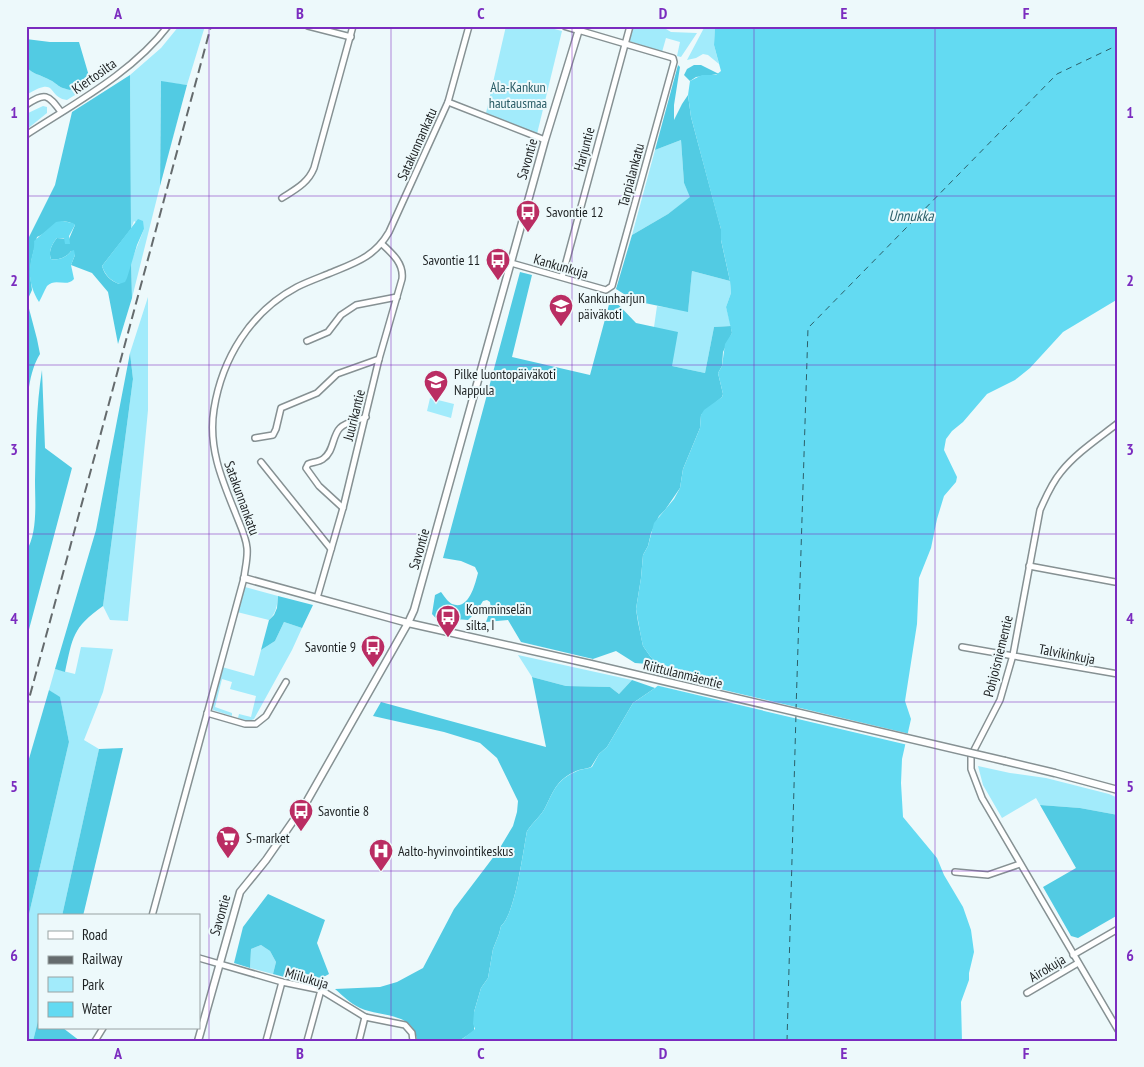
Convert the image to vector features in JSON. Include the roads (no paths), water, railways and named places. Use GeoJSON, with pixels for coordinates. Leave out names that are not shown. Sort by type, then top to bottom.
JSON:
{"type":"FeatureCollection","features":[{"type":"Feature","properties":{"kind":"street","name":"Kiertosilta"},"geometry":{"type":"LineString","coordinates":[[26,135],[135,60],[158,39],[168,26]]}},
{"type":"Feature","properties":{"kind":"street"},"geometry":{"type":"LineString","coordinates":[[308,26],[351,37]]}},
{"type":"Feature","properties":{"kind":"street"},"geometry":{"type":"LineString","coordinates":[[282,198],[304,184],[311,176],[353,26]]}},
{"type":"Feature","properties":{"kind":"street","name":"Satakunnankatu"},"geometry":{"type":"LineString","coordinates":[[153,914],[244,578],[247,547],[221,479],[212,436],[214,410],[225,368],[239,340],[259,315],[271,305],[297,287],[367,256],[382,244],[448,102],[468,26]]}},
{"type":"Feature","properties":{"kind":"street"},"geometry":{"type":"LineString","coordinates":[[565,26],[579,28],[624,43]]}},
{"type":"Feature","properties":{"kind":"street","name":"Harjuntie"},"geometry":{"type":"LineString","coordinates":[[562,277],[630,26]]}},
{"type":"Feature","properties":{"kind":"street","name":"Savontie"},"geometry":{"type":"LineString","coordinates":[[198,1041],[240,892],[266,860],[307,801],[414,610],[545,140],[579,28]]}},
{"type":"Feature","properties":{"kind":"street","name":"Tarpialankatu"},"geometry":{"type":"LineString","coordinates":[[606,290],[612,286],[674,62],[671,57],[624,43]]}},
{"type":"Feature","properties":{"kind":"street"},"geometry":{"type":"LineString","coordinates":[[26,105],[38,97],[47,96],[52,99],[61,112]]}},
{"type":"Feature","properties":{"kind":"street"},"geometry":{"type":"LineString","coordinates":[[448,102],[545,140]]}},
{"type":"Feature","properties":{"kind":"street","name":"Juurikantie"},"geometry":{"type":"LineString","coordinates":[[317,598],[343,508],[379,359],[402,279],[402,268],[382,244]]}},
{"type":"Feature","properties":{"kind":"street","name":"Kankunkuja"},"geometry":{"type":"LineString","coordinates":[[511,262],[606,290]]}},
{"type":"Feature","properties":{"kind":"street"},"geometry":{"type":"LineString","coordinates":[[307,341],[328,332],[341,315],[356,306],[397,297]]}},
{"type":"Feature","properties":{"kind":"street"},"geometry":{"type":"LineString","coordinates":[[255,438],[273,435],[281,408],[317,393],[337,374],[379,359]]}},
{"type":"Feature","properties":{"kind":"street"},"geometry":{"type":"LineString","coordinates":[[343,508],[331,499],[306,468],[308,464],[326,458],[338,430],[345,424],[366,417]]}},
{"type":"Feature","properties":{"kind":"street","name":"Pohjoisniementie"},"geometry":{"type":"LineString","coordinates":[[1118,423],[1078,454],[1061,471],[1049,489],[1040,510],[1013,655],[1000,700],[972,756],[971,769],[982,798],[1118,1030]]}},
{"type":"Feature","properties":{"kind":"street"},"geometry":{"type":"LineString","coordinates":[[261,462],[331,549]]}},
{"type":"Feature","properties":{"kind":"street"},"geometry":{"type":"LineString","coordinates":[[1029,566],[1115,582]]}},
{"type":"Feature","properties":{"kind":"street","name":"Riittulanmäentie"},"geometry":{"type":"LineString","coordinates":[[244,578],[408,623],[1005,761],[1118,790]]}},
{"type":"Feature","properties":{"kind":"street","name":"Talvikinkuja"},"geometry":{"type":"LineString","coordinates":[[962,647],[1118,674]]}},
{"type":"Feature","properties":{"kind":"street"},"geometry":{"type":"LineString","coordinates":[[207,713],[245,724],[256,724],[263,719],[286,682]]}},
{"type":"Feature","properties":{"kind":"street"},"geometry":{"type":"LineString","coordinates":[[955,872],[988,874],[1020,864]]}},
{"type":"Feature","properties":{"kind":"street"},"geometry":{"type":"LineString","coordinates":[[1073,955],[1118,930]]}},
{"type":"Feature","properties":{"kind":"street","name":"Miilukuja"},"geometry":{"type":"LineString","coordinates":[[200,958],[282,982],[321,990],[365,1017],[405,1025],[412,1033],[413,1041]]}},
{"type":"Feature","properties":{"kind":"street","name":"Airokuja"},"geometry":{"type":"LineString","coordinates":[[1027,993],[1078,962]]}},
{"type":"Feature","properties":{"kind":"street"},"geometry":{"type":"LineString","coordinates":[[266,1041],[282,982]]}},
{"type":"Feature","properties":{"kind":"street"},"geometry":{"type":"LineString","coordinates":[[307,1041],[321,990]]}},
{"type":"Feature","properties":{"kind":"street"},"geometry":{"type":"LineString","coordinates":[[359,1041],[365,1017]]}},
{"type":"Feature","properties":{"kind":"street"},"geometry":{"type":"LineString","coordinates":[[94,1041],[102,1030]]}},
{"type":"Feature","properties":{"kind":"water","name":"Unnukka"},"geometry":{"type":"Polygon","coordinates":[[[715,26],[1118,26],[1118,299],[1063,332],[1030,368],[1015,380],[987,394],[946,439],[944,450],[957,477],[956,482],[944,496],[931,548],[919,578],[917,624],[905,701],[911,719],[902,759],[903,817],[937,858],[944,875],[963,907],[971,930],[974,952],[969,980],[961,1002],[962,1041],[460,1041],[475,1029],[473,1024],[474,1012],[481,988],[488,978],[493,949],[501,926],[506,920],[514,897],[527,831],[542,812],[554,789],[561,781],[570,774],[592,767],[599,754],[607,747],[633,703],[672,674],[650,656],[643,646],[636,609],[643,555],[648,546],[654,523],[674,499],[680,488],[683,469],[700,428],[701,415],[704,410],[722,397],[718,373],[722,366],[725,344],[732,333],[726,307],[731,293],[730,281],[721,240],[721,229],[691,117],[688,95],[690,81],[702,75],[716,75],[721,71],[714,45],[715,26]]]}},
{"type":"Feature","properties":{"kind":"water"},"geometry":{"type":"Polygon","coordinates":[[[138,219],[143,221],[144,229],[127,278],[125,282],[119,284],[108,277],[102,266],[138,219]]]}},
{"type":"Feature","properties":{"kind":"water"},"geometry":{"type":"Polygon","coordinates":[[[62,221],[75,225],[69,236],[70,244],[65,244],[64,238],[57,238],[51,248],[50,256],[51,259],[59,259],[74,250],[75,255],[71,265],[74,279],[68,283],[50,283],[39,302],[32,287],[30,277],[34,241],[56,222],[62,221]]]}},
{"type":"Feature","properties":{"kind":"railway"},"geometry":{"type":"LineString","coordinates":[[26,710],[211,26]]}},
{"type":"Feature","properties":{"kind":"place","name":"Savontie 12"},"geometry":{"type":"Point","coordinates":[528,233]}},
{"type":"Feature","properties":{"kind":"place","name":"Savontie 11"},"geometry":{"type":"Point","coordinates":[498,281]}},
{"type":"Feature","properties":{"kind":"place","name":"Kankunharjun päiväkoti"},"geometry":{"type":"Point","coordinates":[561,327]}},
{"type":"Feature","properties":{"kind":"place","name":"Pilke luontopäiväkoti Nappula"},"geometry":{"type":"Point","coordinates":[436,403]}},
{"type":"Feature","properties":{"kind":"place","name":"Komminselän silta, I"},"geometry":{"type":"Point","coordinates":[448,638]}},
{"type":"Feature","properties":{"kind":"place","name":"Savontie 9"},"geometry":{"type":"Point","coordinates":[373,668]}},
{"type":"Feature","properties":{"kind":"place","name":"Savontie 8"},"geometry":{"type":"Point","coordinates":[301,832]}},
{"type":"Feature","properties":{"kind":"place","name":"S-market"},"geometry":{"type":"Point","coordinates":[228,859]}},
{"type":"Feature","properties":{"kind":"place","name":"Aalto-hyvinvointikeskus"},"geometry":{"type":"Point","coordinates":[381,872]}},
{"type":"Feature","properties":{"kind":"park label","name":"Ala-Kankun hautausmaa"},"geometry":{"type":"Point","coordinates":[518,95]}}]}
